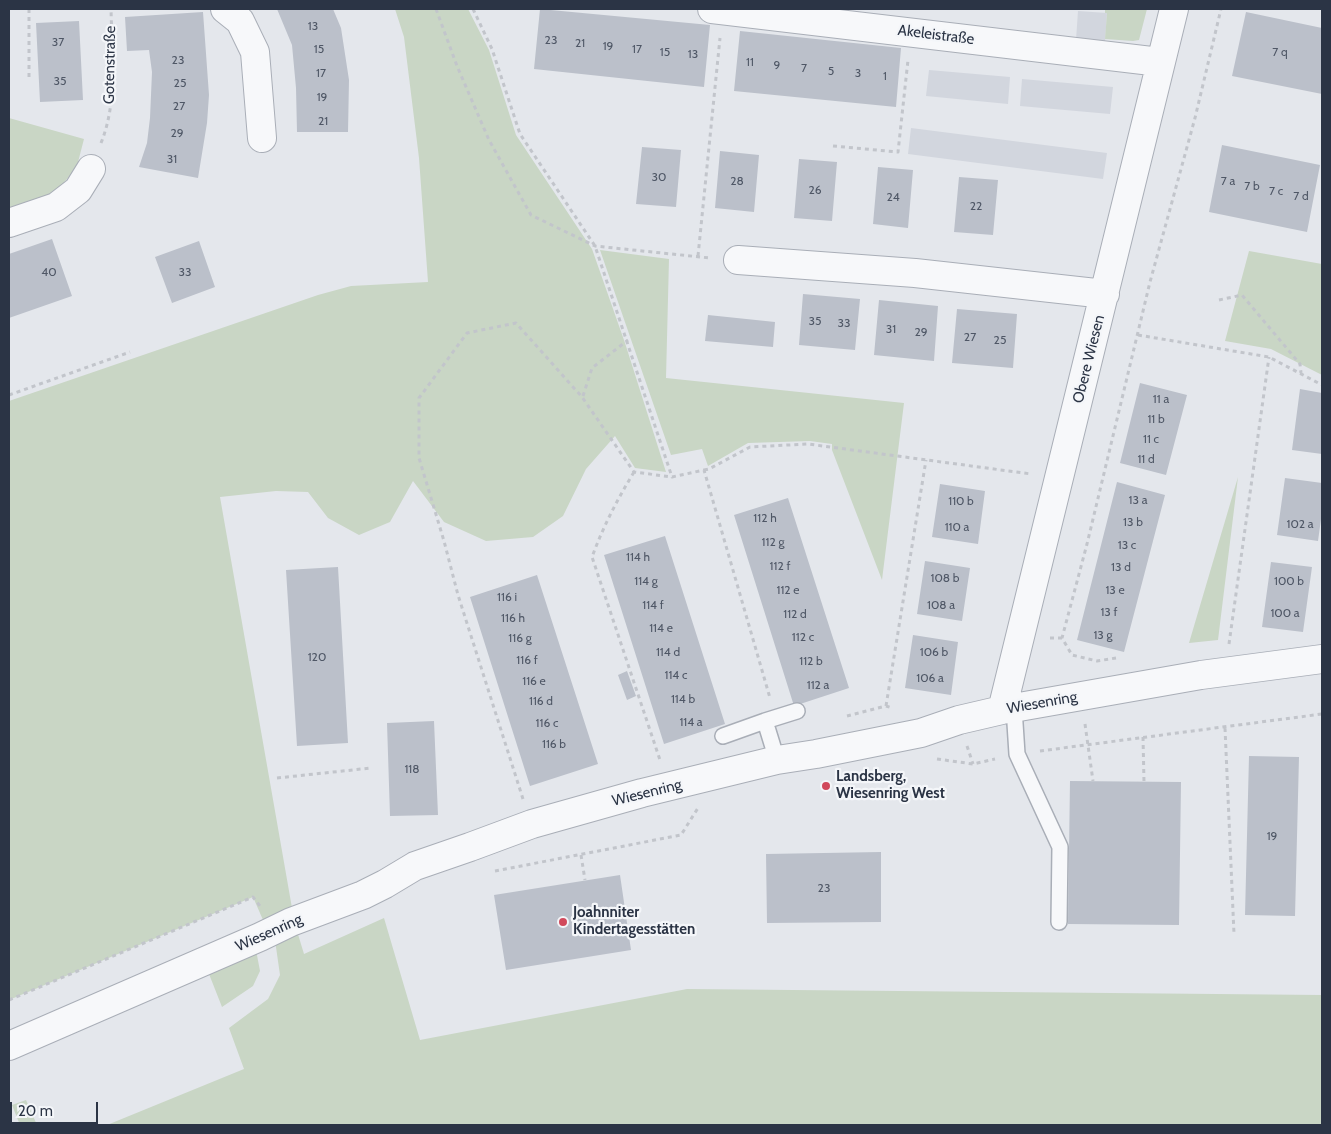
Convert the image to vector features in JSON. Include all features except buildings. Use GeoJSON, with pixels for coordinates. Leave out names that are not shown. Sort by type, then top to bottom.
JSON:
{"type":"FeatureCollection","features":[{"type":"Feature","properties":{"kind":"street"},"geometry":{"type":"LineString","coordinates":[[225,9],[240,20],[255,52],[262,138]]}},
{"type":"Feature","properties":{"kind":"street","name":"Akeleistraße"},"geometry":{"type":"LineString","coordinates":[[717,9],[1160,62]]}},
{"type":"Feature","properties":{"kind":"street","name":"Obere Wiesen"},"geometry":{"type":"LineString","coordinates":[[1008,709],[1060,478],[1174,9]]}},
{"type":"Feature","properties":{"kind":"street"},"geometry":{"type":"LineString","coordinates":[[9,224],[56,207],[78,190],[91,169]]}},
{"type":"Feature","properties":{"kind":"street"},"geometry":{"type":"LineString","coordinates":[[738,260],[915,273],[1105,294]]}},
{"type":"Feature","properties":{"kind":"street","name":"Wiesenring"},"geometry":{"type":"LineString","coordinates":[[9,1046],[291,922],[363,895],[415,866],[532,824],[642,793],[777,760],[920,733],[959,720],[1008,709],[1201,675],[1322,659]]}},
{"type":"Feature","properties":{"kind":"lane"},"geometry":{"type":"LineString","coordinates":[[1008,709],[1017,754],[1060,847],[1060,922]]}},
{"type":"Feature","properties":{"kind":"lane"},"geometry":{"type":"LineString","coordinates":[[723,736],[797,711]]}},
{"type":"Feature","properties":{"kind":"lane"},"geometry":{"type":"LineString","coordinates":[[765,721],[777,760]]}},
{"type":"Feature","properties":{"kind":"path"},"geometry":{"type":"LineString","coordinates":[[29,9],[29,78]]}},
{"type":"Feature","properties":{"kind":"path","name":"Gotenstraße"},"geometry":{"type":"LineString","coordinates":[[91,169],[106,132],[112,99],[111,9]]}},
{"type":"Feature","properties":{"kind":"path"},"geometry":{"type":"LineString","coordinates":[[436,9],[457,66],[489,140],[531,215],[595,246],[738,260]]}},
{"type":"Feature","properties":{"kind":"path"},"geometry":{"type":"LineString","coordinates":[[473,9],[492,49],[520,134],[595,246],[628,340],[672,477]]}},
{"type":"Feature","properties":{"kind":"path"},"geometry":{"type":"LineString","coordinates":[[698,256],[717,9]]}},
{"type":"Feature","properties":{"kind":"path"},"geometry":{"type":"LineString","coordinates":[[1125,657],[1097,661],[1072,655],[1062,638],[1087,544],[1150,282],[1195,118],[1221,9]]}},
{"type":"Feature","properties":{"kind":"path"},"geometry":{"type":"LineString","coordinates":[[832,146],[898,152],[910,32]]}},
{"type":"Feature","properties":{"kind":"path"},"geometry":{"type":"LineString","coordinates":[[1219,300],[1242,295],[1300,364],[1301,374]]}},
{"type":"Feature","properties":{"kind":"path"},"geometry":{"type":"LineString","coordinates":[[532,824],[458,595],[419,458],[418,398],[467,333],[516,322],[582,397],[634,472],[672,477],[709,469],[750,447],[808,444],[1060,478]]}},
{"type":"Feature","properties":{"kind":"path"},"geometry":{"type":"LineString","coordinates":[[1138,335],[1269,357],[1322,385]]}},
{"type":"Feature","properties":{"kind":"path"},"geometry":{"type":"LineString","coordinates":[[582,397],[592,368],[628,340]]}},
{"type":"Feature","properties":{"kind":"path"},"geometry":{"type":"LineString","coordinates":[[9,395],[130,352]]}},
{"type":"Feature","properties":{"kind":"path"},"geometry":{"type":"LineString","coordinates":[[1227,672],[1229,643],[1269,357]]}},
{"type":"Feature","properties":{"kind":"path"},"geometry":{"type":"LineString","coordinates":[[886,706],[926,460]]}},
{"type":"Feature","properties":{"kind":"path"},"geometry":{"type":"LineString","coordinates":[[704,470],[771,701],[765,721]]}},
{"type":"Feature","properties":{"kind":"path"},"geometry":{"type":"LineString","coordinates":[[634,472],[617,499],[602,530],[592,557],[662,766]]}},
{"type":"Feature","properties":{"kind":"path"},"geometry":{"type":"LineString","coordinates":[[1229,643],[1238,642]]}},
{"type":"Feature","properties":{"kind":"path"},"geometry":{"type":"LineString","coordinates":[[1080,696],[1093,781]]}},
{"type":"Feature","properties":{"kind":"path"},"geometry":{"type":"LineString","coordinates":[[920,733],[932,758],[973,764],[1017,754],[1322,714]]}},
{"type":"Feature","properties":{"kind":"path"},"geometry":{"type":"LineString","coordinates":[[1225,728],[1234,934]]}},
{"type":"Feature","properties":{"kind":"path"},"geometry":{"type":"LineString","coordinates":[[1143,737],[1144,782]]}},
{"type":"Feature","properties":{"kind":"path"},"geometry":{"type":"LineString","coordinates":[[277,778],[371,768]]}},
{"type":"Feature","properties":{"kind":"path"},"geometry":{"type":"LineString","coordinates":[[488,872],[680,835],[720,774]]}},
{"type":"Feature","properties":{"kind":"path"},"geometry":{"type":"LineString","coordinates":[[581,855],[585,880]]}},
{"type":"Feature","properties":{"kind":"path"},"geometry":{"type":"LineString","coordinates":[[9,1000],[253,897],[276,929]]}},
{"type":"Feature","properties":{"kind":"shaded area"},"geometry":{"type":"Polygon","coordinates":[[[1078,11],[1107,13],[1105,43],[1076,40],[1078,11]]]}},
{"type":"Feature","properties":{"kind":"shaded area"},"geometry":{"type":"Polygon","coordinates":[[[929,70],[1010,77],[1008,104],[926,96],[929,70]]]}},
{"type":"Feature","properties":{"kind":"shaded area"},"geometry":{"type":"Polygon","coordinates":[[[1022,79],[1113,87],[1110,114],[1020,106],[1022,79]]]}},
{"type":"Feature","properties":{"kind":"shaded area"},"geometry":{"type":"Polygon","coordinates":[[[911,128],[1107,153],[1103,179],[908,154],[911,128]]]}},
{"type":"Feature","properties":{"kind":"green space"},"geometry":{"type":"Polygon","coordinates":[[[395,9],[468,9],[489,50],[516,135],[592,249],[625,343],[666,472],[635,468],[615,436],[586,469],[563,516],[533,537],[486,541],[444,522],[413,481],[390,522],[359,535],[328,518],[308,492],[276,491],[220,497],[292,908],[263,920],[253,897],[9,1000],[9,401],[318,295],[351,286],[428,282],[419,158],[404,37],[395,9]]]}},
{"type":"Feature","properties":{"kind":"green space"},"geometry":{"type":"Polygon","coordinates":[[[1105,9],[1147,9],[1139,40],[1105,39],[1107,13],[1105,13],[1105,9]]]}},
{"type":"Feature","properties":{"kind":"green space"},"geometry":{"type":"Polygon","coordinates":[[[9,118],[84,139],[77,166],[49,202],[13,213],[9,207],[9,118]]]}},
{"type":"Feature","properties":{"kind":"green space"},"geometry":{"type":"Polygon","coordinates":[[[600,250],[669,259],[666,378],[904,403],[882,580],[832,450],[832,444],[810,441],[748,443],[708,466],[702,449],[671,455],[600,250]]]}},
{"type":"Feature","properties":{"kind":"green space"},"geometry":{"type":"Polygon","coordinates":[[[1249,251],[1322,264],[1322,375],[1271,349],[1225,341],[1249,251]]]}},
{"type":"Feature","properties":{"kind":"green space"},"geometry":{"type":"Polygon","coordinates":[[[1238,477],[1218,640],[1189,643],[1238,477]]]}},
{"type":"Feature","properties":{"kind":"green space"},"geometry":{"type":"Polygon","coordinates":[[[384,918],[420,1040],[687,989],[1322,995],[1322,1125],[107,1125],[244,1069],[229,1028],[268,999],[280,975],[275,940],[297,931],[304,954],[384,918]]]}},
{"type":"Feature","properties":{"kind":"green space"},"geometry":{"type":"Polygon","coordinates":[[[256,950],[260,971],[253,986],[222,1007],[209,974],[256,950]]]}},
{"type":"Feature","properties":{"kind":"green space"},"geometry":{"type":"Polygon","coordinates":[[[26,1100],[37,1125],[20,1125],[12,1105],[26,1100]]]}},
{"type":"Feature","properties":{"kind":"place","name":"Landsberg, Wiesenring West"},"geometry":{"type":"Point","coordinates":[826,786]}},
{"type":"Feature","properties":{"kind":"place","name":"Joahnniter Kindertagesstätten"},"geometry":{"type":"Point","coordinates":[563,922]}}]}
